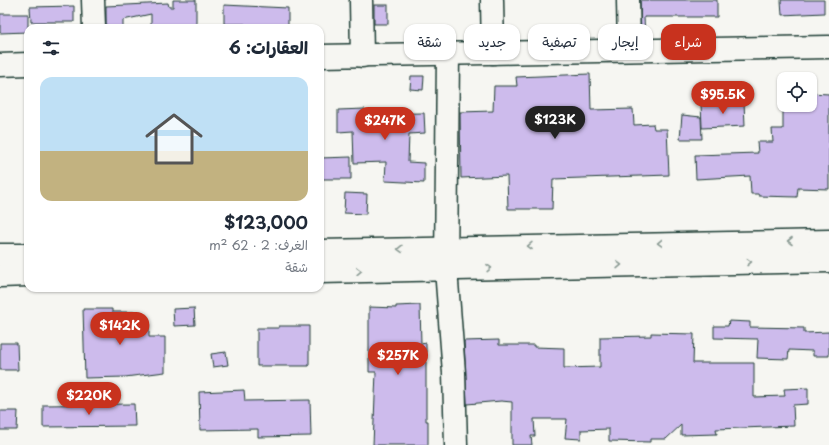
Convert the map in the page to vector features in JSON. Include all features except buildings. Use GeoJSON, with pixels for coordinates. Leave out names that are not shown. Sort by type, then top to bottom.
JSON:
{"type":"FeatureCollection","features":[{"type":"Feature","properties":{"kind":"street"},"geometry":{"type":"LineString","coordinates":[[93,0],[94,24]]}},
{"type":"Feature","properties":{"kind":"street"},"geometry":{"type":"LineString","coordinates":[[361,0],[362,56]]}},
{"type":"Feature","properties":{"kind":"street"},"geometry":{"type":"LineString","coordinates":[[492,0],[492,24]]}},
{"type":"Feature","properties":{"kind":"street"},"geometry":{"type":"LineString","coordinates":[[628,0],[628,24]]}},
{"type":"Feature","properties":{"kind":"street"},"geometry":{"type":"LineString","coordinates":[[653,49],[829,47]]}},
{"type":"Feature","properties":{"kind":"street"},"geometry":{"type":"LineString","coordinates":[[520,52],[598,50]]}},
{"type":"Feature","properties":{"kind":"street"},"geometry":{"type":"LineString","coordinates":[[324,56],[404,55]]}},
{"type":"Feature","properties":{"kind":"street"},"geometry":{"type":"LineString","coordinates":[[448,60],[446,270],[454,373],[456,445]]}},
{"type":"Feature","properties":{"kind":"street"},"geometry":{"type":"LineString","coordinates":[[0,65],[24,64]]}},
{"type":"Feature","properties":{"kind":"street"},"geometry":{"type":"LineString","coordinates":[[324,251],[829,240]]}},
{"type":"Feature","properties":{"kind":"street"},"geometry":{"type":"LineString","coordinates":[[0,255],[24,255]]}},
{"type":"Feature","properties":{"kind":"street"},"geometry":{"type":"LineString","coordinates":[[324,272],[829,261]]}},
{"type":"Feature","properties":{"kind":"street"},"geometry":{"type":"LineString","coordinates":[[0,276],[24,275]]}}]}
